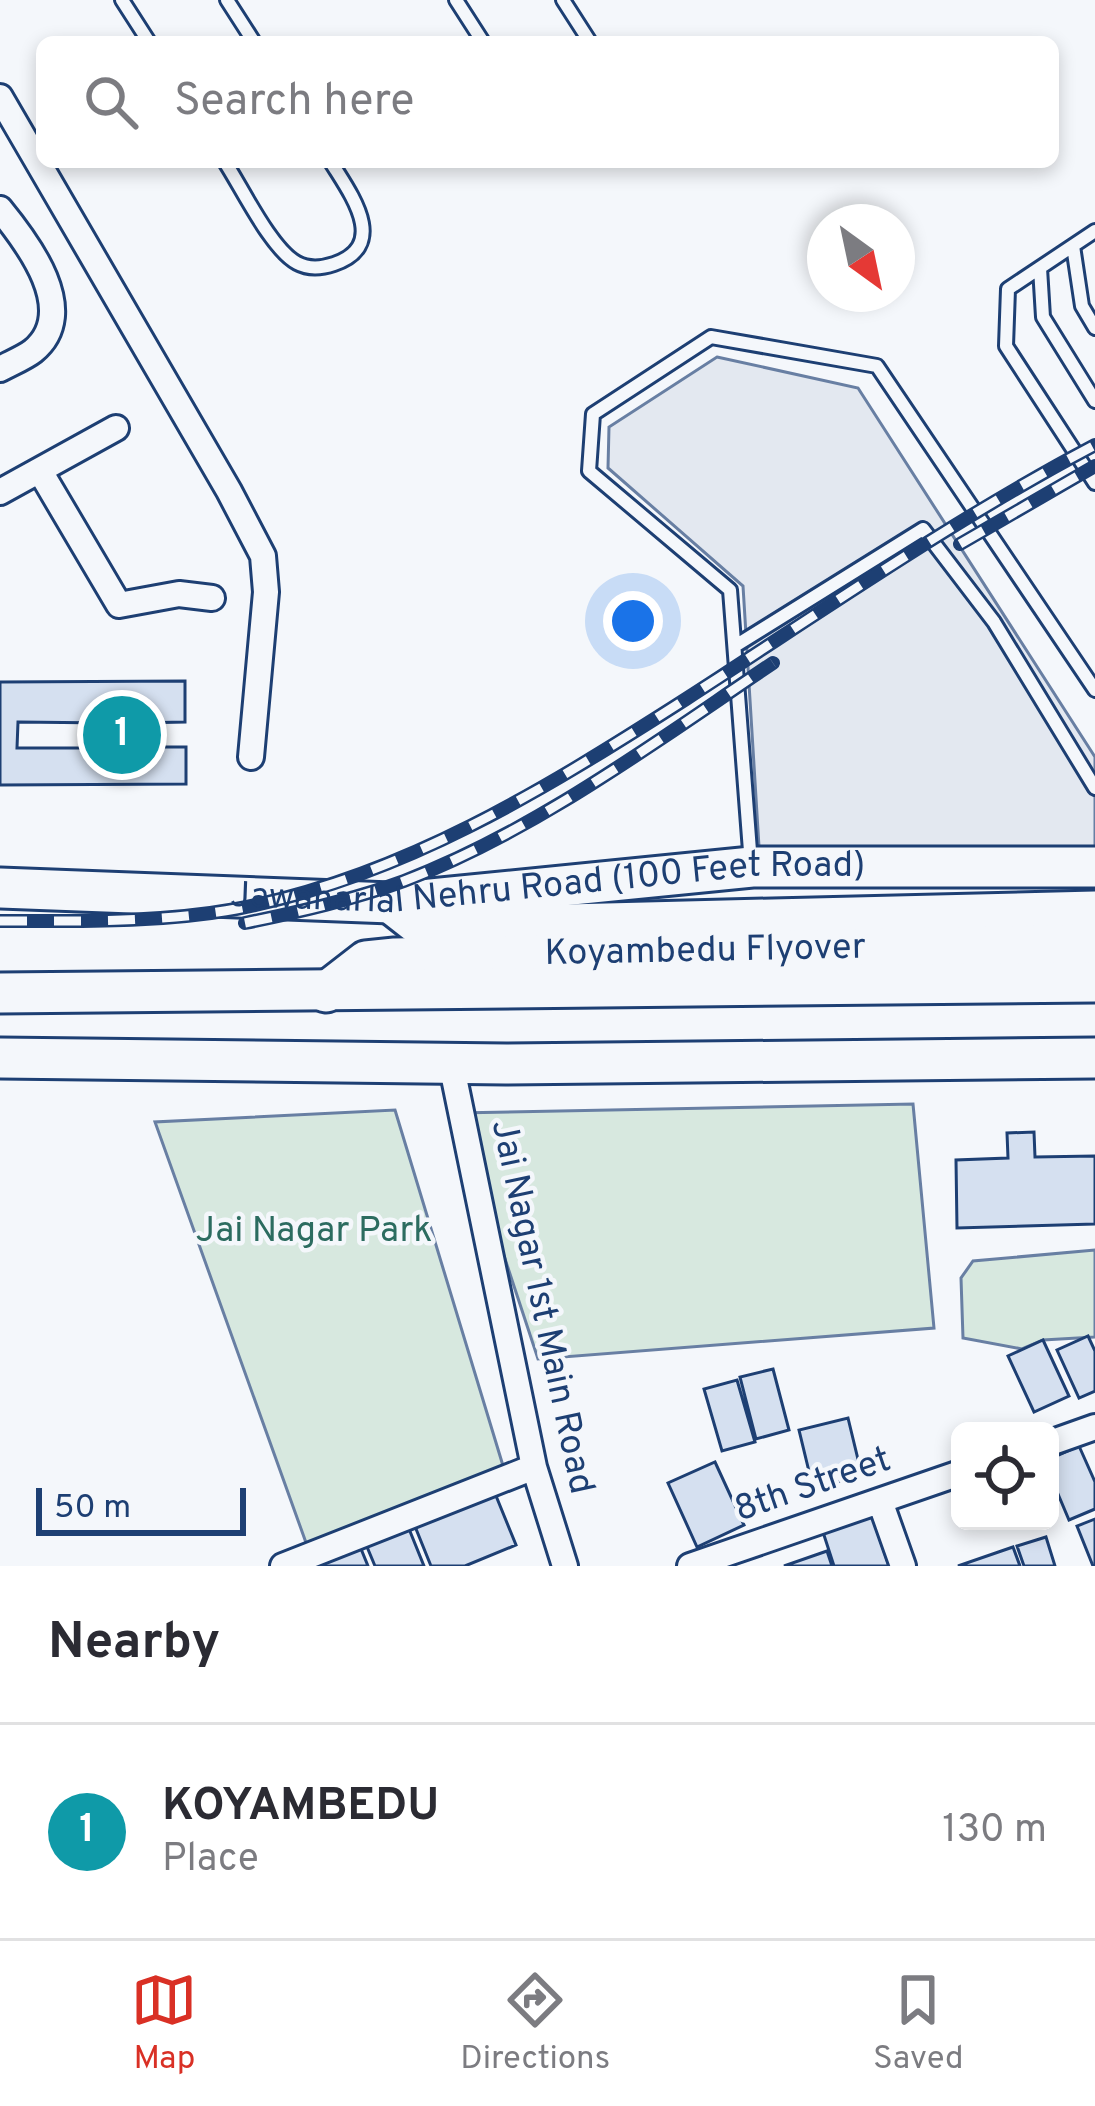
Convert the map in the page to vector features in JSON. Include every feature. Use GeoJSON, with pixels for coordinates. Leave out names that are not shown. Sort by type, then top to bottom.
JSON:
{"type":"FeatureCollection","features":[{"type":"Feature","properties":{"kind":"main road","name":"Jawaharlal Nehru Road (100 Feet Road)"},"geometry":{"type":"LineString","coordinates":[[0,888],[391,903],[752,867],[1095,867]]}},
{"type":"Feature","properties":{"kind":"main road","name":"Koyambedu Flyover"},"geometry":{"type":"LineString","coordinates":[[391,903],[416,923],[443,926],[1095,911]]}},
{"type":"Feature","properties":{"kind":"main road","name":"Koyambedu Flyover"},"geometry":{"type":"LineString","coordinates":[[326,992],[366,961],[395,958],[1095,944]]}},
{"type":"Feature","properties":{"kind":"main road"},"geometry":{"type":"LineString","coordinates":[[0,993],[1095,982]]}},
{"type":"Feature","properties":{"kind":"main road"},"geometry":{"type":"LineString","coordinates":[[0,1058],[451,1063],[1095,1058]]}},
{"type":"Feature","properties":{"kind":"street"},"geometry":{"type":"LineString","coordinates":[[0,97],[36,159]]}},
{"type":"Feature","properties":{"kind":"street"},"geometry":{"type":"LineString","coordinates":[[41,168],[262,556],[266,592],[251,757]]}},
{"type":"Feature","properties":{"kind":"street"},"geometry":{"type":"LineString","coordinates":[[0,209],[46,278],[51,289],[51,320],[37,348],[0,369]]}},
{"type":"Feature","properties":{"kind":"street"},"geometry":{"type":"LineString","coordinates":[[0,492],[116,428]]}},
{"type":"Feature","properties":{"kind":"street"},"geometry":{"type":"LineString","coordinates":[[40,471],[119,605],[179,594],[212,598]]}},
{"type":"Feature","properties":{"kind":"street","name":"Jai Nagar 1st Main Road"},"geometry":{"type":"LineString","coordinates":[[451,1063],[534,1467],[565,1566]]}},
{"type":"Feature","properties":{"kind":"street"},"geometry":{"type":"LineString","coordinates":[[1059,1440],[1095,1427]]}},
{"type":"Feature","properties":{"kind":"street"},"geometry":{"type":"LineString","coordinates":[[283,1566],[534,1467]]}},
{"type":"Feature","properties":{"kind":"street","name":"8th Street"},"geometry":{"type":"LineString","coordinates":[[690,1566],[764,1555],[880,1501],[951,1476]]}},
{"type":"Feature","properties":{"kind":"street"},"geometry":{"type":"LineString","coordinates":[[880,1501],[903,1566]]}},
{"type":"Feature","properties":{"kind":"lane"},"geometry":{"type":"LineString","coordinates":[[122,0],[145,36]]}},
{"type":"Feature","properties":{"kind":"lane"},"geometry":{"type":"LineString","coordinates":[[227,0],[250,36]]}},
{"type":"Feature","properties":{"kind":"lane"},"geometry":{"type":"LineString","coordinates":[[456,0],[479,36]]}},
{"type":"Feature","properties":{"kind":"lane"},"geometry":{"type":"LineString","coordinates":[[563,0],[586,36]]}},
{"type":"Feature","properties":{"kind":"lane"},"geometry":{"type":"LineString","coordinates":[[229,168],[283,253],[300,265],[320,268],[354,251],[364,231],[359,206],[335,168]]}},
{"type":"Feature","properties":{"kind":"lane"},"geometry":{"type":"LineString","coordinates":[[1095,231],[1008,289],[1006,346],[1095,483]]}},
{"type":"Feature","properties":{"kind":"lane"},"geometry":{"type":"LineString","coordinates":[[1073,246],[1082,306],[1095,328]]}},
{"type":"Feature","properties":{"kind":"lane"},"geometry":{"type":"LineString","coordinates":[[1040,268],[1043,317],[1095,401]]}},
{"type":"Feature","properties":{"kind":"lane"},"geometry":{"type":"LineString","coordinates":[[752,867],[730,590],[589,471],[593,414],[711,337],[877,366],[1095,690]]}},
{"type":"Feature","properties":{"kind":"lane"},"geometry":{"type":"LineString","coordinates":[[735,646],[923,529],[994,622],[1095,788]]}},
{"type":"Feature","properties":{"kind":"green space"},"geometry":{"type":"Polygon","coordinates":[[[913,1104],[934,1328],[538,1359],[457,1113],[913,1104]]]}},
{"type":"Feature","properties":{"kind":"green space","name":"Jai Nagar Park"},"geometry":{"type":"Polygon","coordinates":[[[395,1110],[504,1469],[309,1551],[155,1122],[395,1110]]]}},
{"type":"Feature","properties":{"kind":"green space"},"geometry":{"type":"Polygon","coordinates":[[[1095,1250],[1095,1337],[1043,1340],[1022,1349],[963,1338],[961,1278],[973,1261],[1095,1250]]]}},
{"type":"Feature","properties":{"kind":"shaded area"},"geometry":{"type":"Polygon","coordinates":[[[717,357],[858,388],[1095,757],[1095,859],[760,863],[743,586],[608,468],[609,427],[717,357]]]}},
{"type":"Feature","properties":{"kind":"building"},"geometry":{"type":"Polygon","coordinates":[[[185,681],[185,722],[137,723],[137,747],[186,747],[186,784],[0,785],[0,682],[185,681]],[[18,722],[17,748],[107,748],[107,723],[18,722]]]}},
{"type":"Feature","properties":{"kind":"building"},"geometry":{"type":"Polygon","coordinates":[[[1034,1132],[1035,1157],[1095,1156],[1095,1224],[957,1228],[956,1160],[1008,1158],[1007,1133],[1034,1132]]]}},
{"type":"Feature","properties":{"kind":"building"},"geometry":{"type":"Polygon","coordinates":[[[1088,1336],[1095,1351],[1095,1391],[1079,1398],[1057,1350],[1088,1336]]]}},
{"type":"Feature","properties":{"kind":"building"},"geometry":{"type":"Polygon","coordinates":[[[1043,1340],[1069,1396],[1034,1412],[1008,1356],[1043,1340]]]}},
{"type":"Feature","properties":{"kind":"building"},"geometry":{"type":"Polygon","coordinates":[[[773,1369],[789,1430],[756,1439],[740,1377],[773,1369]]]}},
{"type":"Feature","properties":{"kind":"building"},"geometry":{"type":"Polygon","coordinates":[[[737,1380],[755,1442],[722,1451],[704,1389],[737,1380]]]}},
{"type":"Feature","properties":{"kind":"building"},"geometry":{"type":"Polygon","coordinates":[[[848,1418],[862,1476],[813,1488],[799,1430],[848,1418]]]}},
{"type":"Feature","properties":{"kind":"building"},"geometry":{"type":"Polygon","coordinates":[[[1079,1446],[1095,1482],[1095,1509],[1069,1520],[1059,1496],[1059,1455],[1079,1446]]]}},
{"type":"Feature","properties":{"kind":"building"},"geometry":{"type":"Polygon","coordinates":[[[715,1462],[744,1525],[697,1547],[668,1483],[715,1462]]]}},
{"type":"Feature","properties":{"kind":"building"},"geometry":{"type":"Polygon","coordinates":[[[492,1486],[516,1545],[465,1566],[431,1566],[412,1519],[492,1486]]]}},
{"type":"Feature","properties":{"kind":"building"},"geometry":{"type":"Polygon","coordinates":[[[871,1513],[889,1566],[834,1566],[822,1529],[871,1513]]]}},
{"type":"Feature","properties":{"kind":"building"},"geometry":{"type":"Polygon","coordinates":[[[1095,1519],[1095,1566],[1093,1566],[1077,1526],[1095,1519]]]}},
{"type":"Feature","properties":{"kind":"building"},"geometry":{"type":"Polygon","coordinates":[[[407,1524],[424,1566],[375,1566],[365,1542],[407,1524]]]}},
{"type":"Feature","properties":{"kind":"building"},"geometry":{"type":"Polygon","coordinates":[[[1046,1537],[1055,1566],[1024,1566],[1017,1546],[1046,1537]]]}},
{"type":"Feature","properties":{"kind":"building"},"geometry":{"type":"Polygon","coordinates":[[[357,1539],[368,1566],[324,1566],[319,1555],[357,1539]]]}},
{"type":"Feature","properties":{"kind":"building"},"geometry":{"type":"Polygon","coordinates":[[[1013,1547],[1020,1566],[958,1566],[1013,1547]]]}},
{"type":"Feature","properties":{"kind":"building"},"geometry":{"type":"Polygon","coordinates":[[[827,1551],[832,1566],[784,1566],[827,1551]]]}},
{"type":"Feature","properties":{"kind":"railway"},"geometry":{"type":"LineString","coordinates":[[0,921],[207,914],[298,894],[415,852],[580,765],[939,535],[1095,445]]}},
{"type":"Feature","properties":{"kind":"railway"},"geometry":{"type":"LineString","coordinates":[[960,544],[1095,466]]}},
{"type":"Feature","properties":{"kind":"railway"},"geometry":{"type":"LineString","coordinates":[[245,923],[404,881],[501,837],[594,783],[773,663]]}},
{"type":"Feature","properties":{"kind":"place","name":"KOYAMBEDU"},"geometry":{"type":"Point","coordinates":[122,735]}}]}
